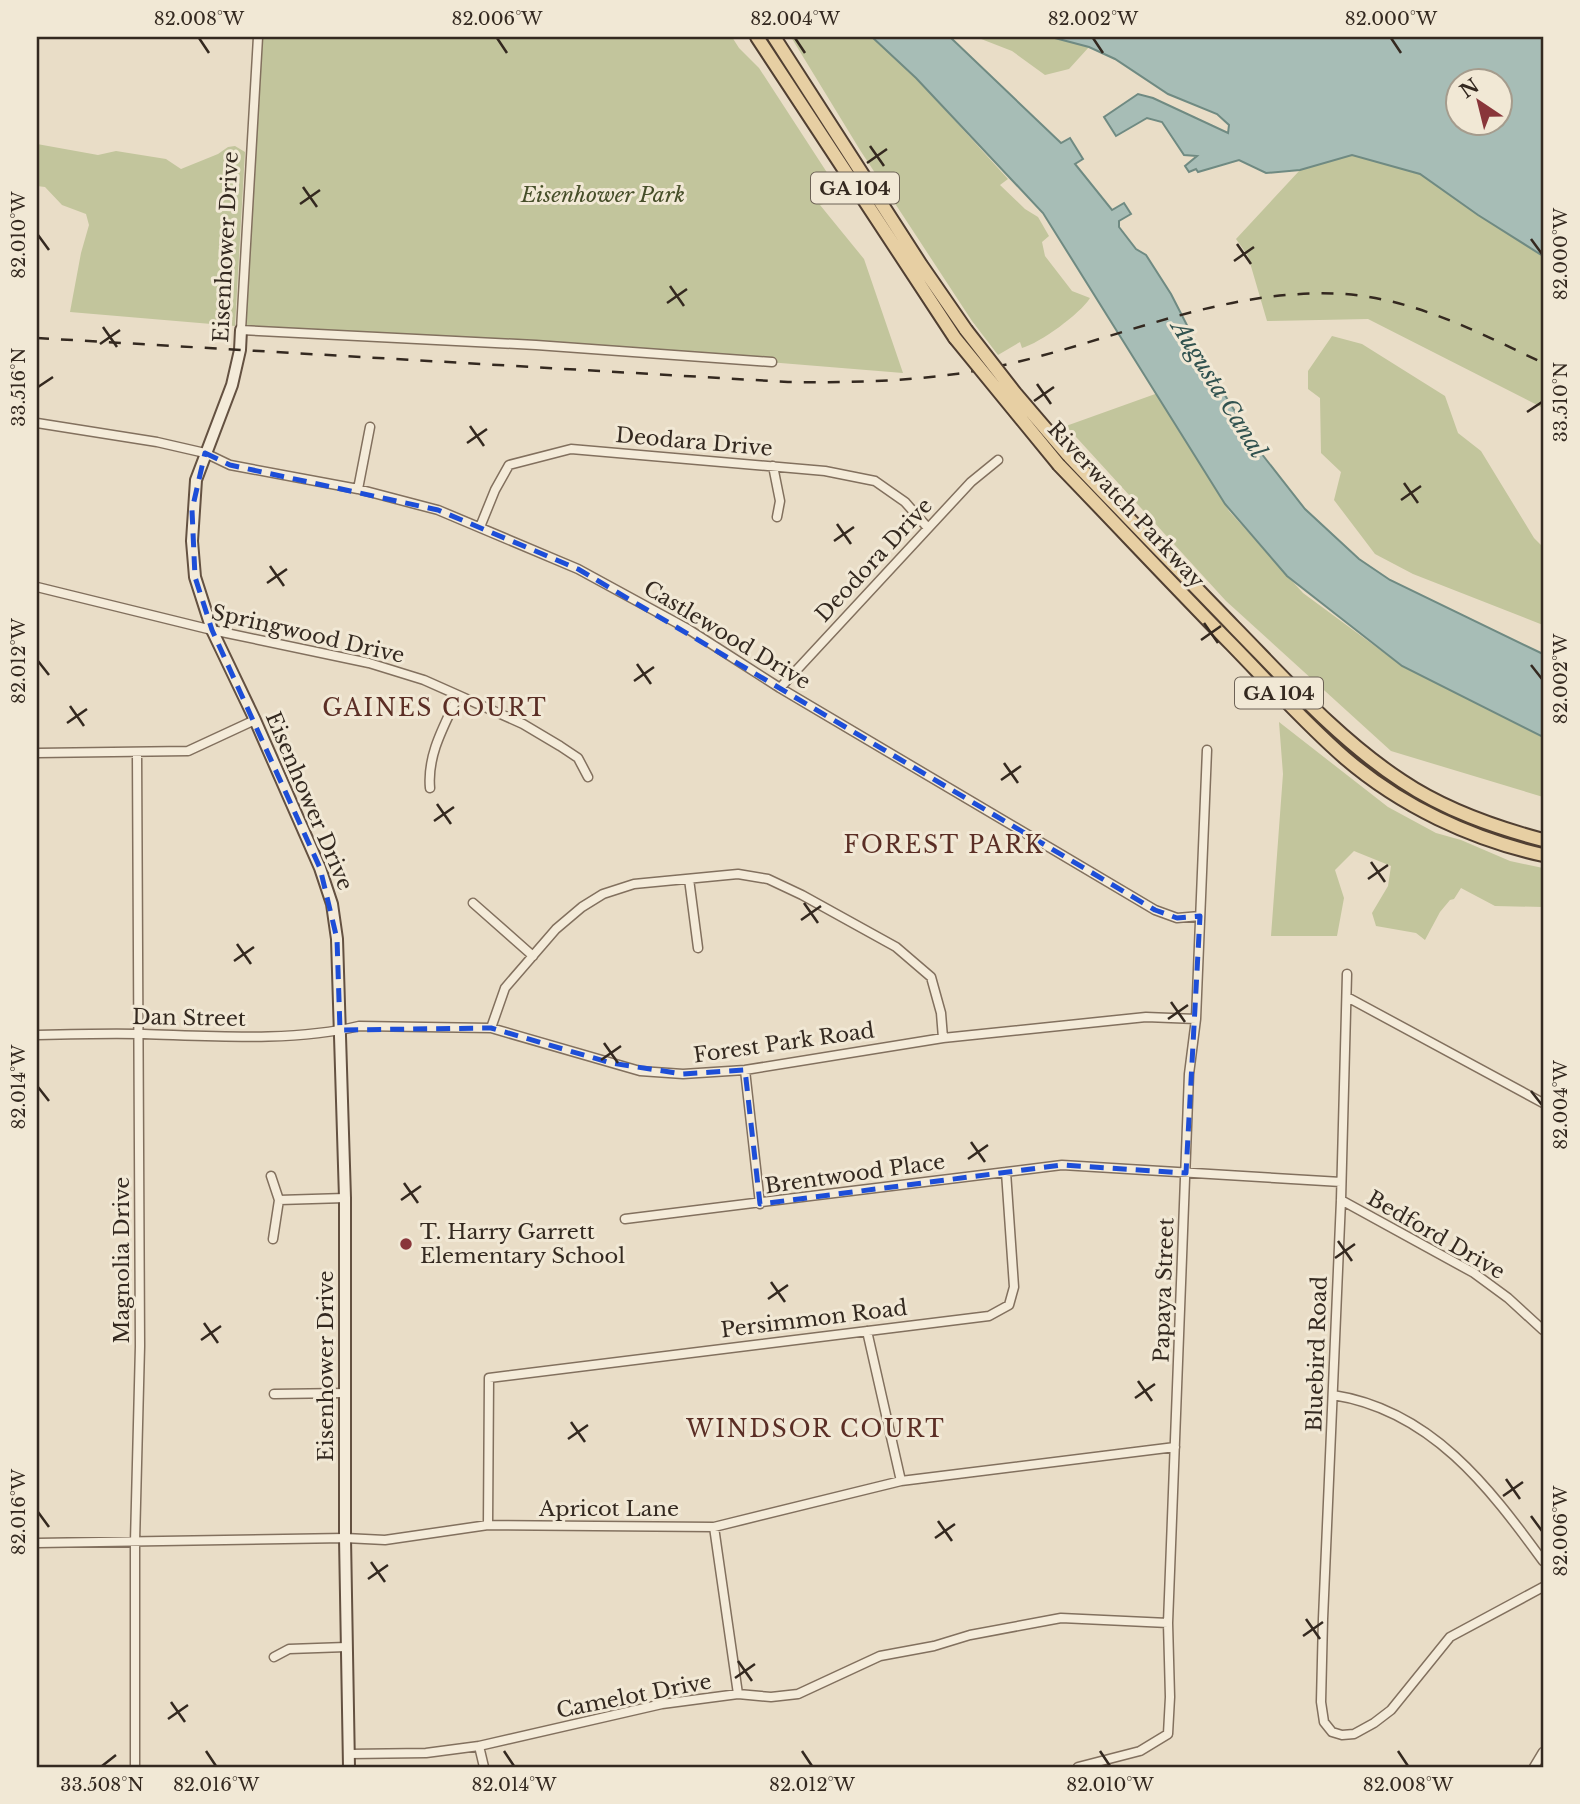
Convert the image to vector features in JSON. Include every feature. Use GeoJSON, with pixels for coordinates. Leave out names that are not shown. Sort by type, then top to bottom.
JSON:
{"type":"FeatureCollection","features":[{"type":"Feature","properties":{"kind":"main road","name":"Riverwatch Parkway"},"geometry":{"type":"LineString","coordinates":[[757,37],[960,334],[1064,460],[1223,636],[1346,759],[1450,825],[1485,839],[1543,855]]}},
{"type":"Feature","properties":{"kind":"main road","name":"Riverwatch Parkway"},"geometry":{"type":"LineString","coordinates":[[774,37],[914,254],[960,334]]}},
{"type":"Feature","properties":{"kind":"main road","name":"Riverwatch Parkway"},"geometry":{"type":"LineString","coordinates":[[1064,460],[1313,708],[1370,759],[1404,783],[1441,803],[1486,823],[1543,840]]}},
{"type":"Feature","properties":{"kind":"street","name":"Eisenhower Drive"},"geometry":{"type":"LineString","coordinates":[[258,37],[240,350],[232,385],[195,481],[192,557],[198,590],[212,630],[320,868],[332,904],[337,939],[345,1198],[345,1538],[349,1767]]}},
{"type":"Feature","properties":{"kind":"street"},"geometry":{"type":"LineString","coordinates":[[241,330],[536,345],[772,362]]}},
{"type":"Feature","properties":{"kind":"street","name":"Castlewood Drive"},"geometry":{"type":"LineString","coordinates":[[37,423],[157,442],[205,453],[230,465],[358,489],[438,510],[480,527],[578,569],[688,629],[780,688],[1154,910],[1177,918],[1200,916]]}},
{"type":"Feature","properties":{"kind":"street"},"geometry":{"type":"LineString","coordinates":[[358,489],[370,427]]}},
{"type":"Feature","properties":{"kind":"street","name":"Deodara Drive"},"geometry":{"type":"LineString","coordinates":[[480,527],[509,465],[571,449],[825,471],[875,481],[905,502],[928,528]]}},
{"type":"Feature","properties":{"kind":"street","name":"Deodora Drive"},"geometry":{"type":"LineString","coordinates":[[780,688],[971,482],[998,460]]}},
{"type":"Feature","properties":{"kind":"street"},"geometry":{"type":"LineString","coordinates":[[773,467],[780,501],[777,517]]}},
{"type":"Feature","properties":{"kind":"street","name":"Springwood Drive"},"geometry":{"type":"LineString","coordinates":[[37,587],[212,630],[369,663],[424,680],[523,724],[560,746],[578,758],[587,777]]}},
{"type":"Feature","properties":{"kind":"street"},"geometry":{"type":"LineString","coordinates":[[430,788],[429,771],[436,744],[458,696]]}},
{"type":"Feature","properties":{"kind":"street"},"geometry":{"type":"LineString","coordinates":[[37,753],[188,751],[255,720]]}},
{"type":"Feature","properties":{"kind":"street","name":"Papaya Street"},"geometry":{"type":"LineString","coordinates":[[1078,1767],[1140,1751],[1168,1734],[1168,1623],[1189,1074],[1196,1018],[1207,750]]}},
{"type":"Feature","properties":{"kind":"street","name":"Magnolia Drive"},"geometry":{"type":"LineString","coordinates":[[135,1767],[135,1542],[140,1346],[137,752]]}},
{"type":"Feature","properties":{"kind":"street"},"geometry":{"type":"LineString","coordinates":[[491,1028],[505,988],[556,929],[582,907],[603,894],[634,884],[738,874],[768,878],[896,947],[931,977],[941,1013],[943,1038]]}},
{"type":"Feature","properties":{"kind":"street"},"geometry":{"type":"LineString","coordinates":[[689,879],[698,948]]}},
{"type":"Feature","properties":{"kind":"street"},"geometry":{"type":"LineString","coordinates":[[473,903],[533,956]]}},
{"type":"Feature","properties":{"kind":"street","name":"Bluebird Road"},"geometry":{"type":"LineString","coordinates":[[1347,974],[1321,1702],[1324,1723],[1332,1732],[1342,1735],[1354,1734],[1374,1723],[1391,1710],[1450,1637],[1543,1587]]}},
{"type":"Feature","properties":{"kind":"street"},"geometry":{"type":"LineString","coordinates":[[1347,997],[1543,1103]]}},
{"type":"Feature","properties":{"kind":"street","name":"Forest Park Road"},"geometry":{"type":"LineString","coordinates":[[340,1030],[359,1026],[491,1028],[640,1071],[683,1074],[745,1070],[943,1038],[1146,1017],[1196,1018]]}},
{"type":"Feature","properties":{"kind":"street","name":"Dan Street"},"geometry":{"type":"LineString","coordinates":[[37,1035],[246,1037],[340,1030]]}},
{"type":"Feature","properties":{"kind":"street"},"geometry":{"type":"LineString","coordinates":[[745,1070],[760,1204]]}},
{"type":"Feature","properties":{"kind":"street","name":"Brentwood Place"},"geometry":{"type":"LineString","coordinates":[[625,1220],[1062,1165],[1341,1182]]}},
{"type":"Feature","properties":{"kind":"street","name":"Persimmon Road"},"geometry":{"type":"LineString","coordinates":[[488,1525],[489,1378],[989,1316],[1009,1305],[1014,1287],[1006,1172]]}},
{"type":"Feature","properties":{"kind":"street"},"geometry":{"type":"LineString","coordinates":[[271,1176],[279,1200],[272,1239]]}},
{"type":"Feature","properties":{"kind":"street"},"geometry":{"type":"LineString","coordinates":[[279,1200],[345,1198]]}},
{"type":"Feature","properties":{"kind":"street","name":"Bedford Drive"},"geometry":{"type":"LineString","coordinates":[[1341,1200],[1474,1273],[1508,1298],[1543,1330]]}},
{"type":"Feature","properties":{"kind":"street"},"geometry":{"type":"LineString","coordinates":[[867,1331],[901,1481]]}},
{"type":"Feature","properties":{"kind":"street"},"geometry":{"type":"LineString","coordinates":[[274,1394],[345,1393]]}},
{"type":"Feature","properties":{"kind":"street"},"geometry":{"type":"LineString","coordinates":[[1333,1395],[1382,1407],[1413,1424],[1435,1441],[1468,1468],[1497,1498],[1543,1561]]}},
{"type":"Feature","properties":{"kind":"street","name":"Apricot Lane"},"geometry":{"type":"LineString","coordinates":[[37,1543],[345,1538],[385,1540],[488,1525],[713,1527],[901,1481],[1175,1447]]}},
{"type":"Feature","properties":{"kind":"street"},"geometry":{"type":"LineString","coordinates":[[713,1527],[738,1694]]}},
{"type":"Feature","properties":{"kind":"street","name":"Camelot Drive"},"geometry":{"type":"LineString","coordinates":[[349,1754],[426,1753],[479,1746],[662,1704],[738,1694],[771,1697],[798,1694],[880,1656],[1061,1618],[1168,1623]]}},
{"type":"Feature","properties":{"kind":"street"},"geometry":{"type":"LineString","coordinates":[[274,1657],[289,1649],[346,1647]]}},
{"type":"Feature","properties":{"kind":"street"},"geometry":{"type":"LineString","coordinates":[[479,1746],[484,1767]]}},
{"type":"Feature","properties":{"kind":"street"},"geometry":{"type":"LineString","coordinates":[[1534,1767],[1543,1752]]}},
{"type":"Feature","properties":{"kind":"highlighted area"},"geometry":{"type":"Polygon","coordinates":[[[205,453],[230,465],[438,510],[578,569],[1155,910],[1177,918],[1200,916],[1186,1173],[1062,1165],[760,1204],[745,1070],[683,1074],[611,1063],[491,1028],[340,1030],[337,939],[320,868],[212,630],[195,577],[192,510],[205,453]]]}},
{"type":"Feature","properties":{"kind":"green space","name":"Eisenhower Park"},"geometry":{"type":"Polygon","coordinates":[[[253,37],[732,37],[759,68],[839,191],[831,202],[820,205],[864,259],[903,373],[744,360],[241,330],[253,37]]]}},
{"type":"Feature","properties":{"kind":"green space"},"geometry":{"type":"Polygon","coordinates":[[[791,37],[872,37],[916,78],[1008,179],[1000,185],[1025,209],[1038,217],[1049,236],[1042,242],[1045,256],[1072,291],[1090,298],[1085,305],[1069,320],[1039,340],[1022,348],[1020,342],[998,355],[972,321],[860,150],[791,37]]]}},
{"type":"Feature","properties":{"kind":"green space"},"geometry":{"type":"Polygon","coordinates":[[[976,37],[1051,37],[1089,47],[1069,69],[1045,75],[1012,51],[976,37]]]}},
{"type":"Feature","properties":{"kind":"green space"},"geometry":{"type":"Polygon","coordinates":[[[37,144],[98,155],[116,151],[166,159],[181,169],[218,154],[228,147],[235,146],[245,152],[235,326],[70,312],[89,225],[86,214],[62,205],[45,187],[37,186],[37,144]]]}},
{"type":"Feature","properties":{"kind":"green space"},"geometry":{"type":"Polygon","coordinates":[[[1352,155],[1420,174],[1543,256],[1543,408],[1368,319],[1267,321],[1248,256],[1236,239],[1300,170],[1352,155]]]}},
{"type":"Feature","properties":{"kind":"green space"},"geometry":{"type":"Polygon","coordinates":[[[1332,336],[1362,344],[1445,396],[1458,433],[1481,451],[1534,538],[1543,547],[1543,625],[1413,574],[1375,554],[1334,500],[1341,472],[1321,453],[1320,398],[1308,389],[1308,371],[1332,336]]]}},
{"type":"Feature","properties":{"kind":"green space"},"geometry":{"type":"Polygon","coordinates":[[[1158,393],[1229,511],[1303,593],[1402,666],[1543,737],[1543,797],[1391,751],[1226,601],[1066,426],[1158,393]]]}},
{"type":"Feature","properties":{"kind":"green space"},"geometry":{"type":"Polygon","coordinates":[[[1279,722],[1388,807],[1436,833],[1461,840],[1510,861],[1543,868],[1543,907],[1495,906],[1461,888],[1440,912],[1425,940],[1416,933],[1376,926],[1372,913],[1388,886],[1391,866],[1354,851],[1335,870],[1344,898],[1337,936],[1271,936],[1283,774],[1279,722]]]}},
{"type":"Feature","properties":{"kind":"water","name":"Augusta Canal"},"geometry":{"type":"Polygon","coordinates":[[[872,37],[950,37],[1061,143],[1070,138],[1083,159],[1075,164],[1112,210],[1124,203],[1131,214],[1119,221],[1119,227],[1136,249],[1146,255],[1171,294],[1213,376],[1261,453],[1305,509],[1359,559],[1390,580],[1543,654],[1543,737],[1402,666],[1287,576],[1225,504],[1043,213],[916,78],[872,37]]]}},
{"type":"Feature","properties":{"kind":"water"},"geometry":{"type":"Polygon","coordinates":[[[1051,37],[1543,37],[1543,256],[1420,174],[1352,155],[1300,170],[1266,173],[1239,160],[1198,172],[1196,169],[1189,172],[1185,166],[1197,156],[1184,155],[1162,122],[1147,118],[1116,136],[1104,117],[1138,94],[1153,98],[1228,133],[1229,125],[1217,114],[1168,94],[1115,59],[1089,47],[1051,37]]]}},
{"type":"Feature","properties":{"kind":"railway"},"geometry":{"type":"LineString","coordinates":[[37,338],[788,382],[872,381],[982,370],[1217,306],[1258,298],[1344,294],[1370,297],[1422,310],[1471,329],[1543,363]]}},
{"type":"Feature","properties":{"kind":"place","name":"T. Harry Garrett Elementary School"},"geometry":{"type":"Point","coordinates":[406,1244]}},
{"type":"Feature","properties":{"kind":"district","name":"GAINES COURT"},"geometry":{"type":"Point","coordinates":[435,708]}},
{"type":"Feature","properties":{"kind":"district","name":"FOREST PARK"},"geometry":{"type":"Point","coordinates":[944,845]}},
{"type":"Feature","properties":{"kind":"district","name":"WINDSOR COURT"},"geometry":{"type":"Point","coordinates":[816,1429]}}]}
